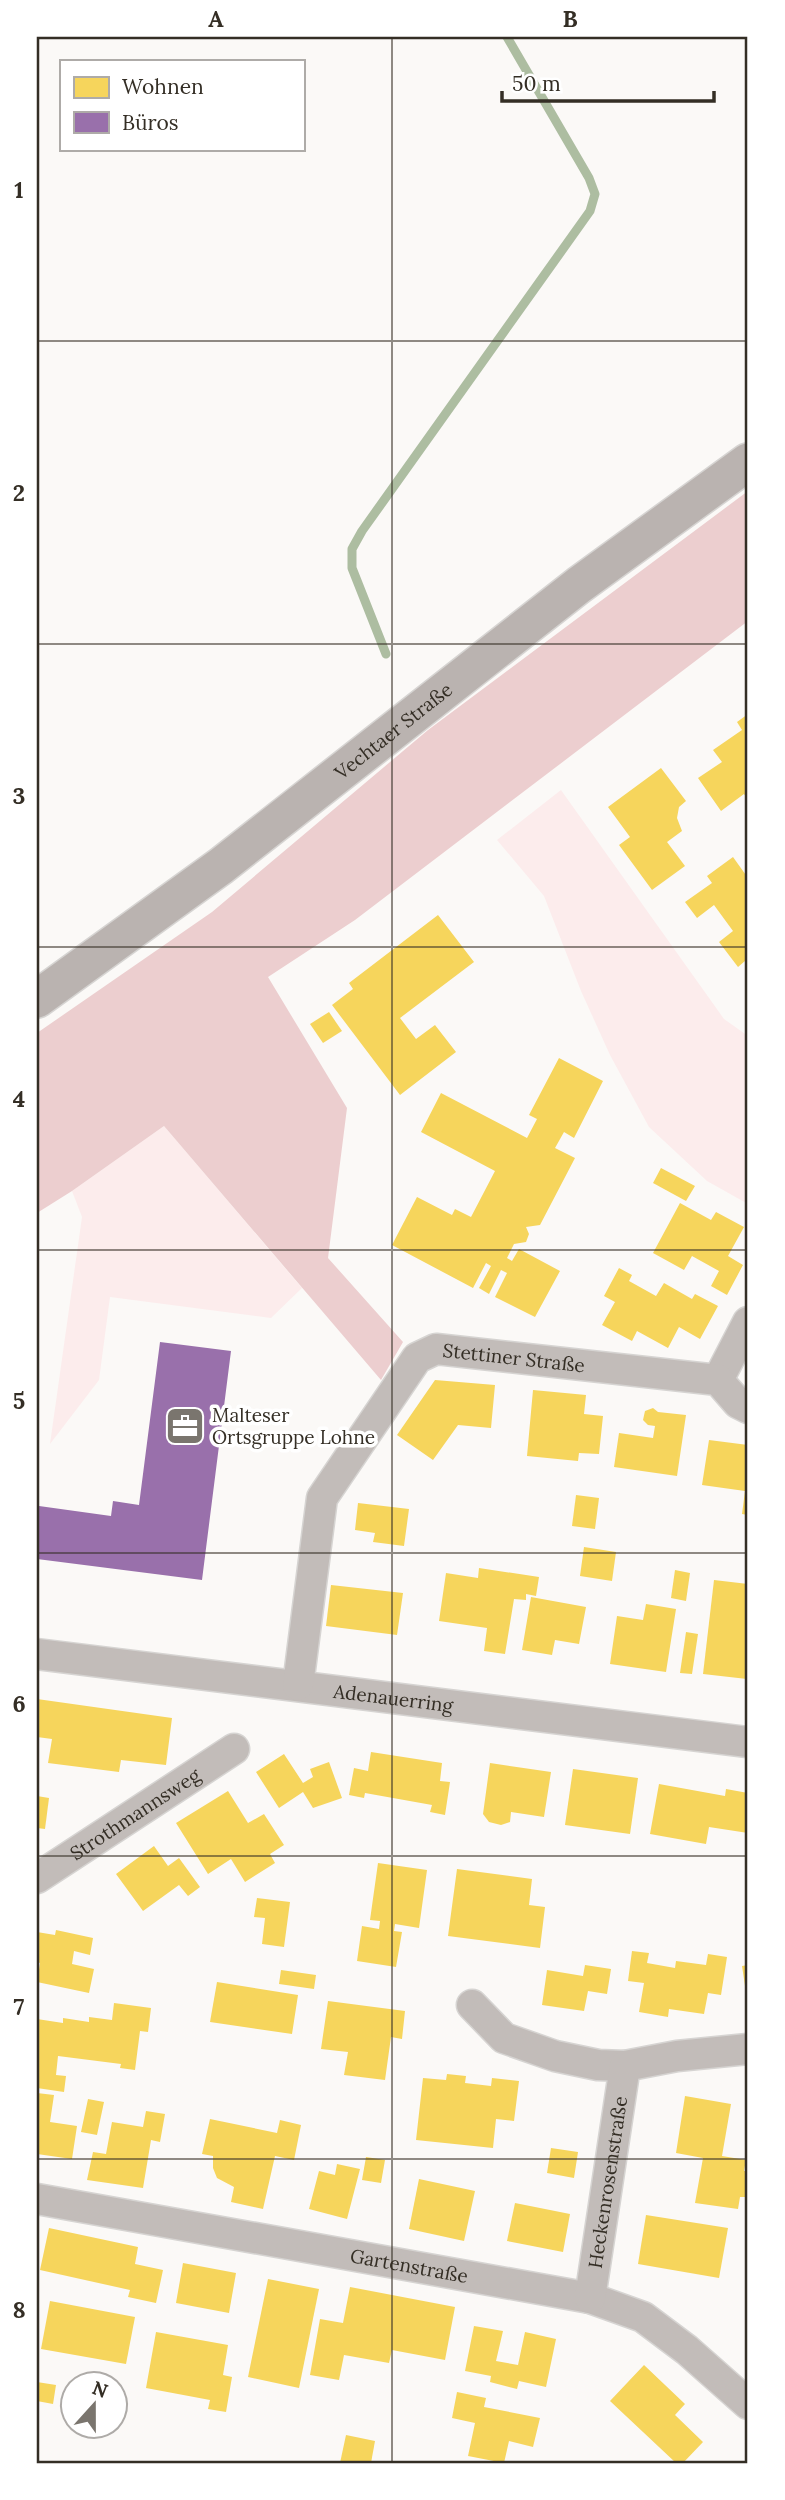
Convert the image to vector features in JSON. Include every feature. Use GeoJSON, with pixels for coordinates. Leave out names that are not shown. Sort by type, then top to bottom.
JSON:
{"type":"FeatureCollection","features":[{"type":"Feature","properties":{"kind":"main road","name":"Vechtaer Straße"},"geometry":{"type":"LineString","coordinates":[[37,999],[221,866],[579,585],[748,462]]}},
{"type":"Feature","properties":{"kind":"street"},"geometry":{"type":"LineString","coordinates":[[748,1322],[718,1380],[738,1403],[748,1408]]}},
{"type":"Feature","properties":{"kind":"street","name":"Stettiner Straße"},"geometry":{"type":"LineString","coordinates":[[298,1685],[322,1498],[417,1358],[436,1349],[480,1352],[718,1380]]}},
{"type":"Feature","properties":{"kind":"street","name":"Adenauerring"},"geometry":{"type":"LineString","coordinates":[[37,1654],[748,1742]]}},
{"type":"Feature","properties":{"kind":"street","name":"Strothmannsweg"},"geometry":{"type":"LineString","coordinates":[[37,1878],[233,1749]]}},
{"type":"Feature","properties":{"kind":"street"},"geometry":{"type":"LineString","coordinates":[[472,2005],[504,2038],[555,2056],[598,2065],[625,2066],[677,2056],[748,2049]]}},
{"type":"Feature","properties":{"kind":"street","name":"Heckenrosenstraße"},"geometry":{"type":"LineString","coordinates":[[590,2298],[625,2066]]}},
{"type":"Feature","properties":{"kind":"street","name":"Gartenstraße"},"geometry":{"type":"LineString","coordinates":[[37,2199],[590,2298],[643,2317],[687,2350],[748,2404]]}},
{"type":"Feature","properties":{"kind":"shaded area"},"geometry":{"type":"Polygon","coordinates":[[[748,491],[748,621],[355,920],[268,977],[347,1108],[328,1258],[403,1342],[381,1380],[164,1126],[37,1213],[37,1033],[212,912],[428,730],[748,491]]]}},
{"type":"Feature","properties":{"kind":"shaded area"},"geometry":{"type":"Polygon","coordinates":[[[561,790],[724,1019],[748,1036],[748,1204],[707,1181],[649,1127],[610,1055],[581,991],[544,896],[497,840],[561,790]]]}},
{"type":"Feature","properties":{"kind":"shaded area"},"geometry":{"type":"Polygon","coordinates":[[[164,1126],[302,1288],[271,1318],[110,1297],[99,1380],[50,1444],[82,1217],[72,1191],[164,1126]]]}},
{"type":"Feature","properties":{"kind":"building: Wohnen"},"geometry":{"type":"Polygon","coordinates":[[[748,714],[748,800],[744,794],[721,811],[698,778],[722,762],[713,750],[742,730],[737,722],[748,714]]]}},
{"type":"Feature","properties":{"kind":"building: Wohnen"},"geometry":{"type":"Polygon","coordinates":[[[661,768],[686,801],[679,807],[677,818],[682,831],[667,842],[685,866],[652,890],[619,845],[630,837],[608,807],[661,768]]]}},
{"type":"Feature","properties":{"kind":"building: Wohnen"},"geometry":{"type":"Polygon","coordinates":[[[733,857],[748,878],[748,965],[745,961],[738,967],[719,942],[733,931],[714,905],[697,918],[685,902],[712,883],[707,876],[733,857]]]}},
{"type":"Feature","properties":{"kind":"building: Wohnen"},"geometry":{"type":"Polygon","coordinates":[[[438,915],[474,962],[400,1018],[416,1039],[435,1025],[456,1052],[400,1095],[332,1005],[353,989],[349,983],[438,915]]]}},
{"type":"Feature","properties":{"kind":"building: Wohnen"},"geometry":{"type":"Polygon","coordinates":[[[329,1012],[342,1031],[323,1043],[310,1024],[329,1012]]]}},
{"type":"Feature","properties":{"kind":"building: Wohnen"},"geometry":{"type":"Polygon","coordinates":[[[559,1058],[603,1081],[574,1138],[564,1132],[555,1148],[575,1158],[540,1225],[526,1227],[529,1234],[526,1242],[514,1244],[507,1258],[512,1261],[519,1249],[560,1271],[535,1317],[495,1297],[507,1273],[501,1270],[489,1294],[479,1288],[491,1266],[486,1263],[473,1288],[392,1245],[417,1197],[452,1215],[455,1209],[471,1217],[495,1171],[421,1132],[441,1093],[527,1138],[537,1119],[529,1115],[559,1058]]]}},
{"type":"Feature","properties":{"kind":"building: Wohnen"},"geometry":{"type":"Polygon","coordinates":[[[661,1168],[695,1186],[686,1201],[653,1183],[661,1168]]]}},
{"type":"Feature","properties":{"kind":"building: Wohnen"},"geometry":{"type":"Polygon","coordinates":[[[680,1203],[711,1220],[716,1212],[744,1227],[728,1256],[743,1265],[727,1295],[711,1286],[719,1271],[692,1256],[684,1270],[653,1253],[680,1203]]]}},
{"type":"Feature","properties":{"kind":"building: Wohnen"},"geometry":{"type":"Polygon","coordinates":[[[619,1268],[632,1275],[629,1281],[656,1296],[664,1283],[692,1299],[695,1294],[718,1306],[700,1339],[679,1327],[668,1348],[637,1331],[632,1341],[602,1325],[615,1302],[604,1296],[619,1268]]]}},
{"type":"Feature","properties":{"kind":"building: Wohnen"},"geometry":{"type":"Polygon","coordinates":[[[435,1380],[495,1385],[491,1428],[458,1425],[433,1460],[397,1435],[435,1380]]]}},
{"type":"Feature","properties":{"kind":"building: Wohnen"},"geometry":{"type":"Polygon","coordinates":[[[533,1390],[586,1395],[584,1414],[603,1416],[599,1454],[579,1453],[578,1461],[527,1456],[533,1390]]]}},
{"type":"Feature","properties":{"kind":"building: Wohnen"},"geometry":{"type":"Polygon","coordinates":[[[653,1408],[658,1412],[686,1415],[677,1476],[614,1467],[619,1433],[653,1438],[655,1426],[648,1425],[643,1420],[645,1411],[653,1408]]]}},
{"type":"Feature","properties":{"kind":"building: Wohnen"},"geometry":{"type":"Polygon","coordinates":[[[709,1440],[748,1445],[748,1515],[742,1514],[745,1491],[702,1485],[709,1440]]]}},
{"type":"Feature","properties":{"kind":"building: Wohnen"},"geometry":{"type":"Polygon","coordinates":[[[576,1495],[599,1498],[595,1529],[572,1526],[576,1495]]]}},
{"type":"Feature","properties":{"kind":"building: Wohnen"},"geometry":{"type":"Polygon","coordinates":[[[358,1503],[409,1509],[404,1546],[373,1542],[375,1533],[355,1530],[358,1503]]]}},
{"type":"Feature","properties":{"kind":"building: Wohnen"},"geometry":{"type":"Polygon","coordinates":[[[584,1547],[616,1552],[612,1581],[580,1576],[584,1547]]]}},
{"type":"Feature","properties":{"kind":"building: Wohnen"},"geometry":{"type":"Polygon","coordinates":[[[479,1568],[539,1577],[536,1596],[526,1594],[526,1600],[514,1599],[505,1654],[484,1651],[487,1628],[439,1621],[446,1573],[478,1578],[479,1568]]]}},
{"type":"Feature","properties":{"kind":"building: Wohnen"},"geometry":{"type":"Polygon","coordinates":[[[675,1570],[690,1573],[686,1601],[671,1598],[675,1570]]]}},
{"type":"Feature","properties":{"kind":"building: Wohnen"},"geometry":{"type":"Polygon","coordinates":[[[714,1580],[748,1584],[747,1679],[703,1674],[714,1580]]]}},
{"type":"Feature","properties":{"kind":"building: Wohnen"},"geometry":{"type":"Polygon","coordinates":[[[331,1585],[403,1593],[397,1635],[326,1626],[331,1585]]]}},
{"type":"Feature","properties":{"kind":"building: Wohnen"},"geometry":{"type":"Polygon","coordinates":[[[531,1597],[586,1607],[579,1644],[555,1640],[552,1655],[522,1650],[531,1597]]]}},
{"type":"Feature","properties":{"kind":"building: Wohnen"},"geometry":{"type":"Polygon","coordinates":[[[646,1604],[676,1609],[666,1672],[610,1664],[617,1616],[643,1620],[646,1604]]]}},
{"type":"Feature","properties":{"kind":"building: Wohnen"},"geometry":{"type":"Polygon","coordinates":[[[686,1632],[698,1634],[692,1674],[680,1673],[686,1632]]]}},
{"type":"Feature","properties":{"kind":"building: Wohnen"},"geometry":{"type":"Polygon","coordinates":[[[37,1699],[172,1718],[166,1765],[121,1760],[119,1772],[48,1763],[52,1739],[37,1737],[37,1699]]]}},
{"type":"Feature","properties":{"kind":"building: Wohnen"},"geometry":{"type":"Polygon","coordinates":[[[371,1752],[442,1763],[440,1781],[450,1782],[445,1815],[430,1812],[432,1805],[365,1793],[364,1798],[349,1795],[354,1768],[368,1771],[371,1752]]]}},
{"type":"Feature","properties":{"kind":"building: Wohnen"},"geometry":{"type":"Polygon","coordinates":[[[284,1754],[303,1783],[313,1777],[310,1769],[329,1762],[342,1798],[313,1808],[303,1792],[279,1808],[256,1772],[284,1754]]]}},
{"type":"Feature","properties":{"kind":"building: Wohnen"},"geometry":{"type":"Polygon","coordinates":[[[490,1763],[551,1772],[544,1817],[511,1812],[510,1822],[501,1825],[489,1822],[483,1814],[490,1763]]]}},
{"type":"Feature","properties":{"kind":"building: Wohnen"},"geometry":{"type":"Polygon","coordinates":[[[573,1769],[638,1778],[630,1834],[565,1825],[573,1769]]]}},
{"type":"Feature","properties":{"kind":"building: Wohnen"},"geometry":{"type":"Polygon","coordinates":[[[659,1784],[725,1796],[726,1789],[748,1793],[748,1833],[709,1827],[706,1844],[650,1834],[659,1784]]]}},
{"type":"Feature","properties":{"kind":"building: Wohnen"},"geometry":{"type":"Polygon","coordinates":[[[228,1791],[248,1823],[264,1814],[284,1845],[270,1854],[275,1863],[245,1882],[231,1859],[208,1874],[176,1823],[228,1791]]]}},
{"type":"Feature","properties":{"kind":"building: Wohnen"},"geometry":{"type":"Polygon","coordinates":[[[37,1796],[49,1798],[45,1829],[37,1828],[37,1796]]]}},
{"type":"Feature","properties":{"kind":"building: Wohnen"},"geometry":{"type":"Polygon","coordinates":[[[154,1846],[168,1866],[179,1858],[200,1887],[188,1896],[179,1885],[143,1911],[116,1874],[154,1846]]]}},
{"type":"Feature","properties":{"kind":"building: Wohnen"},"geometry":{"type":"Polygon","coordinates":[[[378,1863],[427,1870],[419,1928],[395,1924],[394,1931],[402,1932],[396,1967],[357,1961],[362,1926],[379,1929],[380,1921],[370,1920],[378,1863]]]}},
{"type":"Feature","properties":{"kind":"building: Wohnen"},"geometry":{"type":"Polygon","coordinates":[[[457,1869],[532,1879],[529,1905],[545,1907],[540,1948],[448,1936],[457,1869]]]}},
{"type":"Feature","properties":{"kind":"building: Wohnen"},"geometry":{"type":"Polygon","coordinates":[[[257,1898],[290,1902],[284,1947],[262,1944],[265,1918],[254,1917],[257,1898]]]}},
{"type":"Feature","properties":{"kind":"building: Wohnen"},"geometry":{"type":"Polygon","coordinates":[[[56,1930],[93,1938],[90,1955],[74,1951],[72,1964],[94,1969],[89,1993],[37,1982],[40,1963],[37,1962],[37,1932],[55,1935],[56,1930]]]}},
{"type":"Feature","properties":{"kind":"building: Wohnen"},"geometry":{"type":"Polygon","coordinates":[[[632,1951],[649,1953],[647,1963],[675,1968],[676,1961],[706,1965],[708,1954],[727,1957],[721,1995],[708,1993],[704,2014],[669,2009],[668,2017],[639,2012],[644,1983],[628,1981],[632,1951]]]}},
{"type":"Feature","properties":{"kind":"building: Wohnen"},"geometry":{"type":"Polygon","coordinates":[[[585,1965],[611,1969],[607,1994],[588,1991],[584,2011],[542,2005],[547,1970],[583,1976],[585,1965]]]}},
{"type":"Feature","properties":{"kind":"building: Wohnen"},"geometry":{"type":"Polygon","coordinates":[[[748,1965],[748,1999],[747,1999],[742,1966],[748,1965]]]}},
{"type":"Feature","properties":{"kind":"building: Wohnen"},"geometry":{"type":"Polygon","coordinates":[[[281,1970],[316,1975],[314,1989],[279,1984],[281,1970]]]}},
{"type":"Feature","properties":{"kind":"building: Wohnen"},"geometry":{"type":"Polygon","coordinates":[[[217,1982],[298,1995],[292,2034],[210,2022],[217,1982]]]}},
{"type":"Feature","properties":{"kind":"building: Wohnen"},"geometry":{"type":"Polygon","coordinates":[[[328,2001],[405,2011],[402,2039],[391,2037],[385,2080],[344,2075],[348,2052],[321,2049],[328,2001]]]}},
{"type":"Feature","properties":{"kind":"building: Wohnen"},"geometry":{"type":"Polygon","coordinates":[[[114,2003],[151,2008],[148,2032],[140,2031],[135,2070],[120,2068],[121,2064],[58,2056],[56,2075],[66,2076],[64,2092],[37,2088],[37,2019],[63,2023],[63,2018],[89,2022],[89,2017],[112,2020],[114,2003]]]}},
{"type":"Feature","properties":{"kind":"building: Wohnen"},"geometry":{"type":"Polygon","coordinates":[[[447,2074],[466,2076],[465,2083],[491,2086],[492,2078],[519,2081],[514,2121],[496,2119],[493,2148],[416,2140],[423,2078],[446,2080],[447,2074]]]}},
{"type":"Feature","properties":{"kind":"building: Wohnen"},"geometry":{"type":"Polygon","coordinates":[[[37,2093],[54,2095],[50,2122],[77,2126],[72,2159],[37,2154],[37,2093]]]}},
{"type":"Feature","properties":{"kind":"building: Wohnen"},"geometry":{"type":"Polygon","coordinates":[[[685,2096],[731,2104],[722,2156],[746,2160],[744,2171],[748,2171],[748,2197],[740,2197],[738,2209],[695,2203],[703,2158],[676,2153],[685,2096]]]}},
{"type":"Feature","properties":{"kind":"building: Wohnen"},"geometry":{"type":"Polygon","coordinates":[[[88,2099],[104,2102],[97,2135],[81,2132],[88,2099]]]}},
{"type":"Feature","properties":{"kind":"building: Wohnen"},"geometry":{"type":"Polygon","coordinates":[[[146,2111],[165,2114],[160,2142],[151,2140],[143,2188],[87,2180],[93,2152],[106,2154],[112,2122],[143,2127],[146,2111]]]}},
{"type":"Feature","properties":{"kind":"building: Wohnen"},"geometry":{"type":"Polygon","coordinates":[[[210,2119],[277,2133],[280,2120],[301,2125],[294,2160],[275,2156],[263,2209],[231,2202],[234,2187],[217,2178],[213,2168],[213,2156],[202,2154],[210,2119]]]}},
{"type":"Feature","properties":{"kind":"building: Wohnen"},"geometry":{"type":"Polygon","coordinates":[[[551,2148],[578,2152],[574,2178],[547,2173],[551,2148]]]}},
{"type":"Feature","properties":{"kind":"building: Wohnen"},"geometry":{"type":"Polygon","coordinates":[[[366,2157],[385,2160],[381,2183],[362,2180],[366,2157]]]}},
{"type":"Feature","properties":{"kind":"building: Wohnen"},"geometry":{"type":"Polygon","coordinates":[[[337,2164],[360,2169],[347,2219],[309,2209],[319,2171],[335,2175],[337,2164]]]}},
{"type":"Feature","properties":{"kind":"building: Wohnen"},"geometry":{"type":"Polygon","coordinates":[[[419,2179],[475,2191],[464,2241],[409,2229],[419,2179]]]}},
{"type":"Feature","properties":{"kind":"building: Wohnen"},"geometry":{"type":"Polygon","coordinates":[[[515,2203],[570,2214],[563,2252],[507,2241],[515,2203]]]}},
{"type":"Feature","properties":{"kind":"building: Wohnen"},"geometry":{"type":"Polygon","coordinates":[[[646,2215],[728,2228],[719,2278],[638,2264],[646,2215]]]}},
{"type":"Feature","properties":{"kind":"building: Wohnen"},"geometry":{"type":"Polygon","coordinates":[[[49,2228],[138,2247],[135,2264],[163,2270],[156,2303],[128,2297],[130,2290],[40,2270],[49,2228]]]}},
{"type":"Feature","properties":{"kind":"building: Wohnen"},"geometry":{"type":"Polygon","coordinates":[[[183,2263],[236,2273],[229,2313],[176,2303],[183,2263]]]}},
{"type":"Feature","properties":{"kind":"building: Wohnen"},"geometry":{"type":"Polygon","coordinates":[[[268,2279],[319,2289],[299,2388],[248,2377],[268,2279]]]}},
{"type":"Feature","properties":{"kind":"building: Wohnen"},"geometry":{"type":"Polygon","coordinates":[[[350,2287],[455,2307],[445,2360],[392,2350],[389,2363],[344,2355],[339,2380],[310,2375],[320,2319],[343,2323],[350,2287]]]}},
{"type":"Feature","properties":{"kind":"building: Wohnen"},"geometry":{"type":"Polygon","coordinates":[[[50,2301],[135,2317],[126,2364],[41,2349],[50,2301]]]}},
{"type":"Feature","properties":{"kind":"building: Wohnen"},"geometry":{"type":"Polygon","coordinates":[[[474,2326],[503,2331],[496,2361],[518,2365],[525,2332],[556,2339],[546,2387],[519,2381],[517,2389],[490,2382],[491,2376],[465,2371],[474,2326]]]}},
{"type":"Feature","properties":{"kind":"building: Wohnen"},"geometry":{"type":"Polygon","coordinates":[[[156,2332],[228,2345],[223,2375],[232,2377],[226,2412],[208,2409],[210,2400],[146,2388],[156,2332]]]}},
{"type":"Feature","properties":{"kind":"building: Wohnen"},"geometry":{"type":"Polygon","coordinates":[[[644,2365],[685,2404],[675,2415],[703,2442],[683,2463],[676,2463],[610,2401],[644,2365]]]}},
{"type":"Feature","properties":{"kind":"building: Wohnen"},"geometry":{"type":"Polygon","coordinates":[[[37,2382],[56,2385],[53,2404],[37,2401],[37,2382]]]}},
{"type":"Feature","properties":{"kind":"building: Wohnen"},"geometry":{"type":"Polygon","coordinates":[[[457,2392],[486,2398],[484,2407],[540,2418],[533,2447],[509,2441],[504,2463],[468,2456],[475,2423],[452,2418],[457,2392]]]}},
{"type":"Feature","properties":{"kind":"building: Wohnen"},"geometry":{"type":"Polygon","coordinates":[[[346,2435],[375,2441],[371,2463],[340,2463],[346,2435]]]}},
{"type":"Feature","properties":{"kind":"building: Büros","name":"Malteser Ortsgruppe Lohne"},"geometry":{"type":"Polygon","coordinates":[[[160,1342],[231,1351],[202,1580],[37,1559],[39,1506],[111,1516],[113,1501],[139,1505],[160,1342]]]}},
{"type":"Feature","properties":{"kind":"waterway"},"geometry":{"type":"LineString","coordinates":[[386,654],[352,568],[352,549],[362,531],[590,211],[595,194],[589,178],[507,37]]}},
{"type":"Feature","properties":{"kind":"place","name":"Malteser Ortsgruppe Lohne"},"geometry":{"type":"Point","coordinates":[185,1426]}}]}
